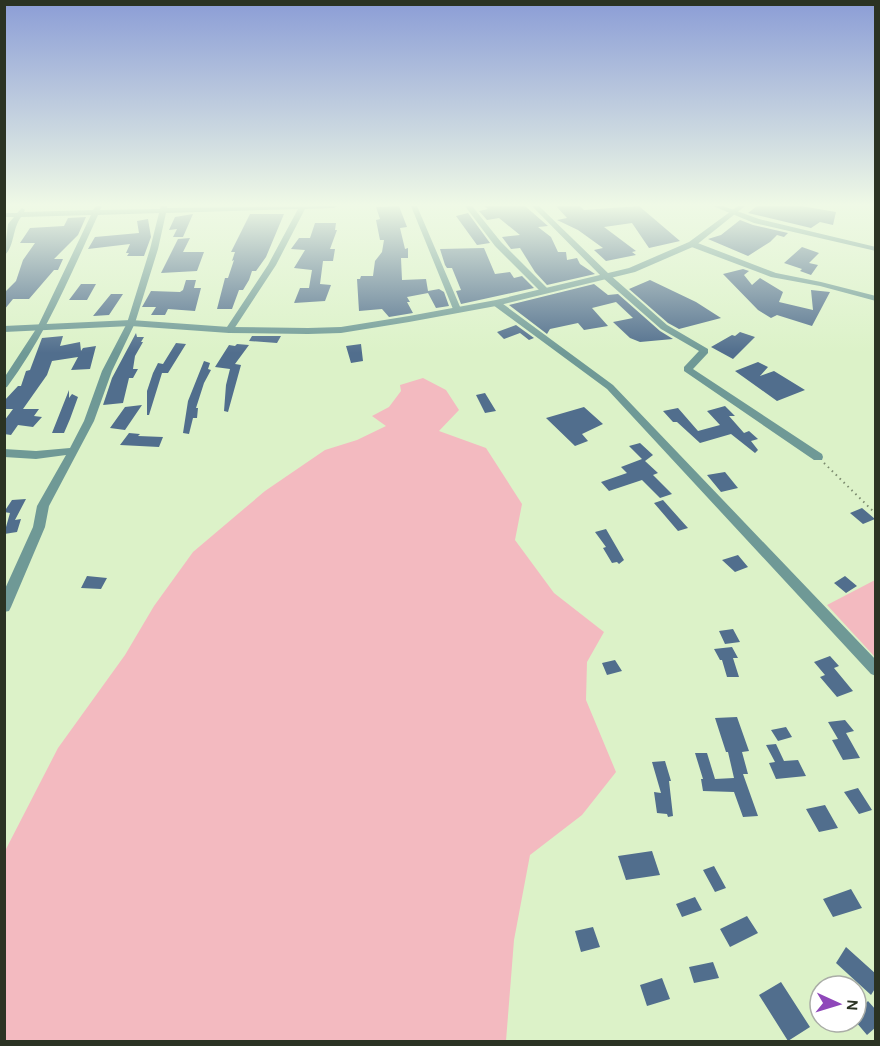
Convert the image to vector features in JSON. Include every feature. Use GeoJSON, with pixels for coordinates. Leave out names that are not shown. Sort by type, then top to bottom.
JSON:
{"type":"FeatureCollection","features":[{"type":"Feature","properties":{"kind":"street"},"geometry":{"type":"LineString","coordinates":[[4,385],[20,365],[42,327],[76,255]]}},
{"type":"Feature","properties":{"kind":"street"},"geometry":{"type":"LineString","coordinates":[[4,608],[39,527],[44,506],[74,451],[107,371],[131,323],[152,255]]}},
{"type":"Feature","properties":{"kind":"street"},"geometry":{"type":"LineString","coordinates":[[229,330],[277,255]]}},
{"type":"Feature","properties":{"kind":"street"},"geometry":{"type":"LineString","coordinates":[[434,255],[457,309]]}},
{"type":"Feature","properties":{"kind":"street"},"geometry":{"type":"LineString","coordinates":[[509,255],[545,291]]}},
{"type":"Feature","properties":{"kind":"street"},"geometry":{"type":"LineString","coordinates":[[585,255],[664,327],[705,351],[687,369],[818,457]]}},
{"type":"Feature","properties":{"kind":"street"},"geometry":{"type":"LineString","coordinates":[[4,329],[131,323],[229,330],[341,330],[496,303],[632,270],[667,255]]}},
{"type":"Feature","properties":{"kind":"street"},"geometry":{"type":"LineString","coordinates":[[721,255],[774,275],[821,284],[876,299]]}},
{"type":"Feature","properties":{"kind":"street"},"geometry":{"type":"LineString","coordinates":[[496,303],[610,387],[876,670]]}},
{"type":"Feature","properties":{"kind":"street"},"geometry":{"type":"LineString","coordinates":[[4,453],[36,455],[74,451]]}},
{"type":"Feature","properties":{"kind":"path"},"geometry":{"type":"LineString","coordinates":[[818,457],[876,514]]}},
{"type":"Feature","properties":{"kind":"shaded area"},"geometry":{"type":"Polygon","coordinates":[[[423,378],[446,390],[459,410],[439,431],[486,448],[522,504],[515,540],[554,593],[604,632],[587,662],[586,700],[616,772],[582,815],[530,855],[514,940],[506,1041],[5,1041],[5,851],[58,748],[125,655],[154,606],[193,552],[265,491],[325,450],[357,440],[386,426],[372,416],[389,407],[401,391],[400,385],[423,378]]]}},
{"type":"Feature","properties":{"kind":"shaded area"},"geometry":{"type":"Polygon","coordinates":[[[875,580],[875,657],[827,605],[875,580]]]}},
{"type":"Feature","properties":{"kind":"building"},"geometry":{"type":"Polygon","coordinates":[[[27,255],[58,255],[54,259],[63,259],[58,270],[54,270],[29,299],[13,299],[4,310],[4,293],[16,281],[27,255]]]}},
{"type":"Feature","properties":{"kind":"building"},"geometry":{"type":"Polygon","coordinates":[[[170,255],[203,255],[197,271],[161,273],[170,255]]]}},
{"type":"Feature","properties":{"kind":"building"},"geometry":{"type":"Polygon","coordinates":[[[234,255],[267,255],[256,271],[252,271],[243,290],[239,290],[232,309],[217,309],[225,278],[228,278],[234,260],[232,261],[234,255]]]}},
{"type":"Feature","properties":{"kind":"building"},"geometry":{"type":"Polygon","coordinates":[[[302,255],[334,255],[333,261],[323,261],[320,284],[331,285],[325,301],[294,303],[300,288],[309,288],[312,270],[294,268],[302,255]]]}},
{"type":"Feature","properties":{"kind":"building"},"geometry":{"type":"Polygon","coordinates":[[[380,255],[408,255],[408,258],[401,258],[402,280],[426,279],[428,291],[439,289],[444,292],[449,306],[436,308],[428,293],[407,297],[413,313],[389,317],[382,309],[359,311],[357,279],[361,276],[373,276],[375,261],[380,255]]]}},
{"type":"Feature","properties":{"kind":"building"},"geometry":{"type":"Polygon","coordinates":[[[442,255],[487,255],[495,274],[510,272],[514,278],[522,276],[534,288],[461,304],[456,291],[461,290],[452,268],[447,268],[442,255]]]}},
{"type":"Feature","properties":{"kind":"building"},"geometry":{"type":"Polygon","coordinates":[[[524,255],[566,255],[567,260],[577,258],[580,264],[595,274],[547,285],[524,255]]]}},
{"type":"Feature","properties":{"kind":"building"},"geometry":{"type":"Polygon","coordinates":[[[599,255],[636,255],[606,261],[599,255]]]}},
{"type":"Feature","properties":{"kind":"building"},"geometry":{"type":"Polygon","coordinates":[[[793,255],[817,255],[809,263],[818,265],[811,275],[800,271],[802,269],[784,263],[793,255]]]}},
{"type":"Feature","properties":{"kind":"building"},"geometry":{"type":"Polygon","coordinates":[[[743,269],[749,271],[744,275],[752,285],[760,278],[783,292],[779,302],[813,310],[811,290],[830,292],[812,326],[777,315],[771,318],[758,310],[723,274],[743,269]]]}},
{"type":"Feature","properties":{"kind":"building"},"geometry":{"type":"Polygon","coordinates":[[[186,280],[196,280],[194,288],[201,288],[195,311],[168,309],[165,315],[151,315],[156,307],[142,307],[151,291],[180,292],[186,280]]]}},
{"type":"Feature","properties":{"kind":"building"},"geometry":{"type":"Polygon","coordinates":[[[650,280],[696,302],[721,318],[679,329],[668,323],[629,289],[650,280]]]}},
{"type":"Feature","properties":{"kind":"building"},"geometry":{"type":"Polygon","coordinates":[[[81,284],[96,284],[87,300],[69,300],[81,284]]]}},
{"type":"Feature","properties":{"kind":"building"},"geometry":{"type":"Polygon","coordinates":[[[594,284],[608,295],[618,294],[660,331],[673,339],[640,342],[630,338],[613,322],[633,318],[616,302],[592,308],[608,326],[584,330],[578,323],[550,329],[547,334],[509,305],[594,284]]]}},
{"type":"Feature","properties":{"kind":"building"},"geometry":{"type":"Polygon","coordinates":[[[111,294],[123,294],[109,315],[93,316],[111,294]]]}},
{"type":"Feature","properties":{"kind":"building"},"geometry":{"type":"Polygon","coordinates":[[[516,325],[534,338],[529,340],[520,333],[504,339],[497,332],[516,325]]]}},
{"type":"Feature","properties":{"kind":"building"},"geometry":{"type":"Polygon","coordinates":[[[740,332],[755,337],[733,359],[711,347],[732,335],[735,336],[740,332]]]}},
{"type":"Feature","properties":{"kind":"building"},"geometry":{"type":"Polygon","coordinates":[[[136,333],[137,337],[144,337],[135,356],[133,369],[138,369],[133,378],[129,378],[123,403],[103,405],[112,378],[136,333]]]}},
{"type":"Feature","properties":{"kind":"building"},"geometry":{"type":"Polygon","coordinates":[[[63,336],[60,346],[80,342],[81,351],[83,348],[96,346],[90,369],[71,370],[78,357],[52,361],[47,375],[23,409],[39,409],[34,416],[42,417],[33,427],[18,425],[11,435],[4,434],[4,421],[13,409],[4,409],[4,401],[18,386],[21,386],[26,371],[30,370],[42,338],[63,336]]]}},
{"type":"Feature","properties":{"kind":"building"},"geometry":{"type":"Polygon","coordinates":[[[252,336],[281,336],[277,343],[249,341],[252,336]]]}},
{"type":"Feature","properties":{"kind":"building"},"geometry":{"type":"Polygon","coordinates":[[[176,343],[186,344],[168,373],[162,373],[149,415],[147,415],[147,391],[153,373],[158,363],[163,364],[176,343]]]}},
{"type":"Feature","properties":{"kind":"building"},"geometry":{"type":"Polygon","coordinates":[[[361,344],[363,361],[351,363],[346,346],[361,344]]]}},
{"type":"Feature","properties":{"kind":"building"},"geometry":{"type":"Polygon","coordinates":[[[229,345],[249,345],[235,364],[241,365],[228,412],[224,411],[230,369],[215,367],[229,345]]]}},
{"type":"Feature","properties":{"kind":"building"},"geometry":{"type":"Polygon","coordinates":[[[204,361],[210,363],[208,369],[211,370],[196,408],[198,408],[197,418],[193,418],[189,434],[183,433],[188,401],[204,361]]]}},
{"type":"Feature","properties":{"kind":"building"},"geometry":{"type":"Polygon","coordinates":[[[758,362],[768,367],[760,376],[774,371],[805,390],[777,401],[735,371],[758,362]]]}},
{"type":"Feature","properties":{"kind":"building"},"geometry":{"type":"Polygon","coordinates":[[[69,390],[69,398],[72,394],[78,397],[70,419],[64,433],[52,433],[69,390]]]}},
{"type":"Feature","properties":{"kind":"building"},"geometry":{"type":"Polygon","coordinates":[[[485,393],[496,411],[485,413],[476,395],[485,393]]]}},
{"type":"Feature","properties":{"kind":"building"},"geometry":{"type":"Polygon","coordinates":[[[142,405],[125,430],[110,428],[125,407],[142,405]]]}},
{"type":"Feature","properties":{"kind":"building"},"geometry":{"type":"Polygon","coordinates":[[[725,406],[735,416],[729,416],[744,433],[749,431],[758,439],[751,441],[758,450],[755,453],[731,434],[700,443],[663,411],[678,408],[698,431],[720,425],[707,411],[725,406]]]}},
{"type":"Feature","properties":{"kind":"building"},"geometry":{"type":"Polygon","coordinates":[[[584,407],[603,424],[582,434],[588,441],[575,446],[546,418],[584,407]]]}},
{"type":"Feature","properties":{"kind":"building"},"geometry":{"type":"Polygon","coordinates":[[[129,433],[140,434],[138,436],[163,437],[159,447],[120,445],[129,433]]]}},
{"type":"Feature","properties":{"kind":"building"},"geometry":{"type":"Polygon","coordinates":[[[640,443],[653,455],[645,461],[658,473],[653,475],[672,494],[660,498],[642,480],[609,491],[601,482],[627,473],[621,467],[642,459],[629,446],[640,443]]]}},
{"type":"Feature","properties":{"kind":"building"},"geometry":{"type":"Polygon","coordinates":[[[725,472],[738,488],[721,492],[707,475],[725,472]]]}},
{"type":"Feature","properties":{"kind":"building"},"geometry":{"type":"Polygon","coordinates":[[[26,499],[15,520],[21,519],[17,532],[4,534],[10,513],[4,512],[12,500],[26,499]]]}},
{"type":"Feature","properties":{"kind":"building"},"geometry":{"type":"Polygon","coordinates":[[[663,500],[688,528],[678,531],[654,503],[663,500]]]}},
{"type":"Feature","properties":{"kind":"building"},"geometry":{"type":"Polygon","coordinates":[[[862,508],[875,519],[863,524],[850,513],[862,508]]]}},
{"type":"Feature","properties":{"kind":"building"},"geometry":{"type":"Polygon","coordinates":[[[606,529],[624,560],[619,564],[612,563],[603,548],[606,547],[595,532],[606,529]]]}},
{"type":"Feature","properties":{"kind":"building"},"geometry":{"type":"Polygon","coordinates":[[[738,555],[748,567],[735,572],[722,560],[738,555]]]}},
{"type":"Feature","properties":{"kind":"building"},"geometry":{"type":"Polygon","coordinates":[[[87,576],[107,578],[101,589],[81,588],[87,576]]]}},
{"type":"Feature","properties":{"kind":"building"},"geometry":{"type":"Polygon","coordinates":[[[845,576],[857,586],[846,593],[834,583],[845,576]]]}},
{"type":"Feature","properties":{"kind":"building"},"geometry":{"type":"Polygon","coordinates":[[[733,629],[740,642],[725,644],[719,631],[733,629]]]}},
{"type":"Feature","properties":{"kind":"building"},"geometry":{"type":"Polygon","coordinates":[[[732,647],[738,658],[733,658],[739,677],[727,677],[722,660],[714,649],[732,647]]]}},
{"type":"Feature","properties":{"kind":"building"},"geometry":{"type":"Polygon","coordinates":[[[830,656],[839,666],[834,668],[853,691],[837,697],[820,677],[825,675],[814,662],[830,656]]]}},
{"type":"Feature","properties":{"kind":"building"},"geometry":{"type":"Polygon","coordinates":[[[615,660],[622,671],[607,675],[602,663],[615,660]]]}},
{"type":"Feature","properties":{"kind":"building"},"geometry":{"type":"Polygon","coordinates":[[[737,717],[749,751],[742,752],[748,774],[743,774],[758,816],[743,817],[734,792],[703,791],[701,779],[703,779],[695,753],[707,753],[715,779],[734,778],[728,752],[726,752],[715,718],[737,717]]]}},
{"type":"Feature","properties":{"kind":"building"},"geometry":{"type":"Polygon","coordinates":[[[845,720],[854,731],[846,733],[860,758],[843,760],[832,740],[838,739],[828,722],[845,720]]]}},
{"type":"Feature","properties":{"kind":"building"},"geometry":{"type":"Polygon","coordinates":[[[786,727],[792,737],[778,741],[771,730],[786,727]]]}},
{"type":"Feature","properties":{"kind":"building"},"geometry":{"type":"Polygon","coordinates":[[[776,744],[784,761],[798,760],[806,776],[776,779],[769,763],[775,762],[766,745],[776,744]]]}},
{"type":"Feature","properties":{"kind":"building"},"geometry":{"type":"Polygon","coordinates":[[[665,761],[671,781],[669,781],[673,816],[668,817],[667,814],[657,813],[654,792],[661,793],[652,762],[665,761]]]}},
{"type":"Feature","properties":{"kind":"building"},"geometry":{"type":"Polygon","coordinates":[[[858,788],[872,810],[859,814],[844,792],[858,788]]]}},
{"type":"Feature","properties":{"kind":"building"},"geometry":{"type":"Polygon","coordinates":[[[825,805],[838,828],[819,832],[806,809],[825,805]]]}},
{"type":"Feature","properties":{"kind":"building"},"geometry":{"type":"Polygon","coordinates":[[[652,851],[660,875],[626,880],[618,856],[652,851]]]}},
{"type":"Feature","properties":{"kind":"building"},"geometry":{"type":"Polygon","coordinates":[[[714,866],[726,888],[715,892],[703,870],[714,866]]]}},
{"type":"Feature","properties":{"kind":"building"},"geometry":{"type":"Polygon","coordinates":[[[851,889],[862,908],[833,917],[823,899],[851,889]]]}},
{"type":"Feature","properties":{"kind":"building"},"geometry":{"type":"Polygon","coordinates":[[[695,897],[702,910],[682,917],[676,904],[695,897]]]}},
{"type":"Feature","properties":{"kind":"building"},"geometry":{"type":"Polygon","coordinates":[[[747,916],[758,933],[730,947],[720,929],[747,916]]]}},
{"type":"Feature","properties":{"kind":"building"},"geometry":{"type":"Polygon","coordinates":[[[593,927],[600,947],[581,952],[575,931],[593,927]]]}},
{"type":"Feature","properties":{"kind":"building"},"geometry":{"type":"Polygon","coordinates":[[[846,947],[876,974],[876,987],[871,995],[868,992],[868,974],[848,974],[836,963],[846,947]]]}},
{"type":"Feature","properties":{"kind":"building"},"geometry":{"type":"Polygon","coordinates":[[[713,962],[719,978],[694,983],[689,967],[713,962]]]}},
{"type":"Feature","properties":{"kind":"building"},"geometry":{"type":"Polygon","coordinates":[[[662,978],[670,999],[647,1006],[640,985],[662,978]]]}},
{"type":"Feature","properties":{"kind":"building"},"geometry":{"type":"Polygon","coordinates":[[[781,982],[808,1024],[808,1028],[788,1041],[759,995],[781,982]]]}},
{"type":"Feature","properties":{"kind":"building"},"geometry":{"type":"Polygon","coordinates":[[[868,1001],[876,1010],[876,1027],[867,1035],[868,1001]]]}}]}
